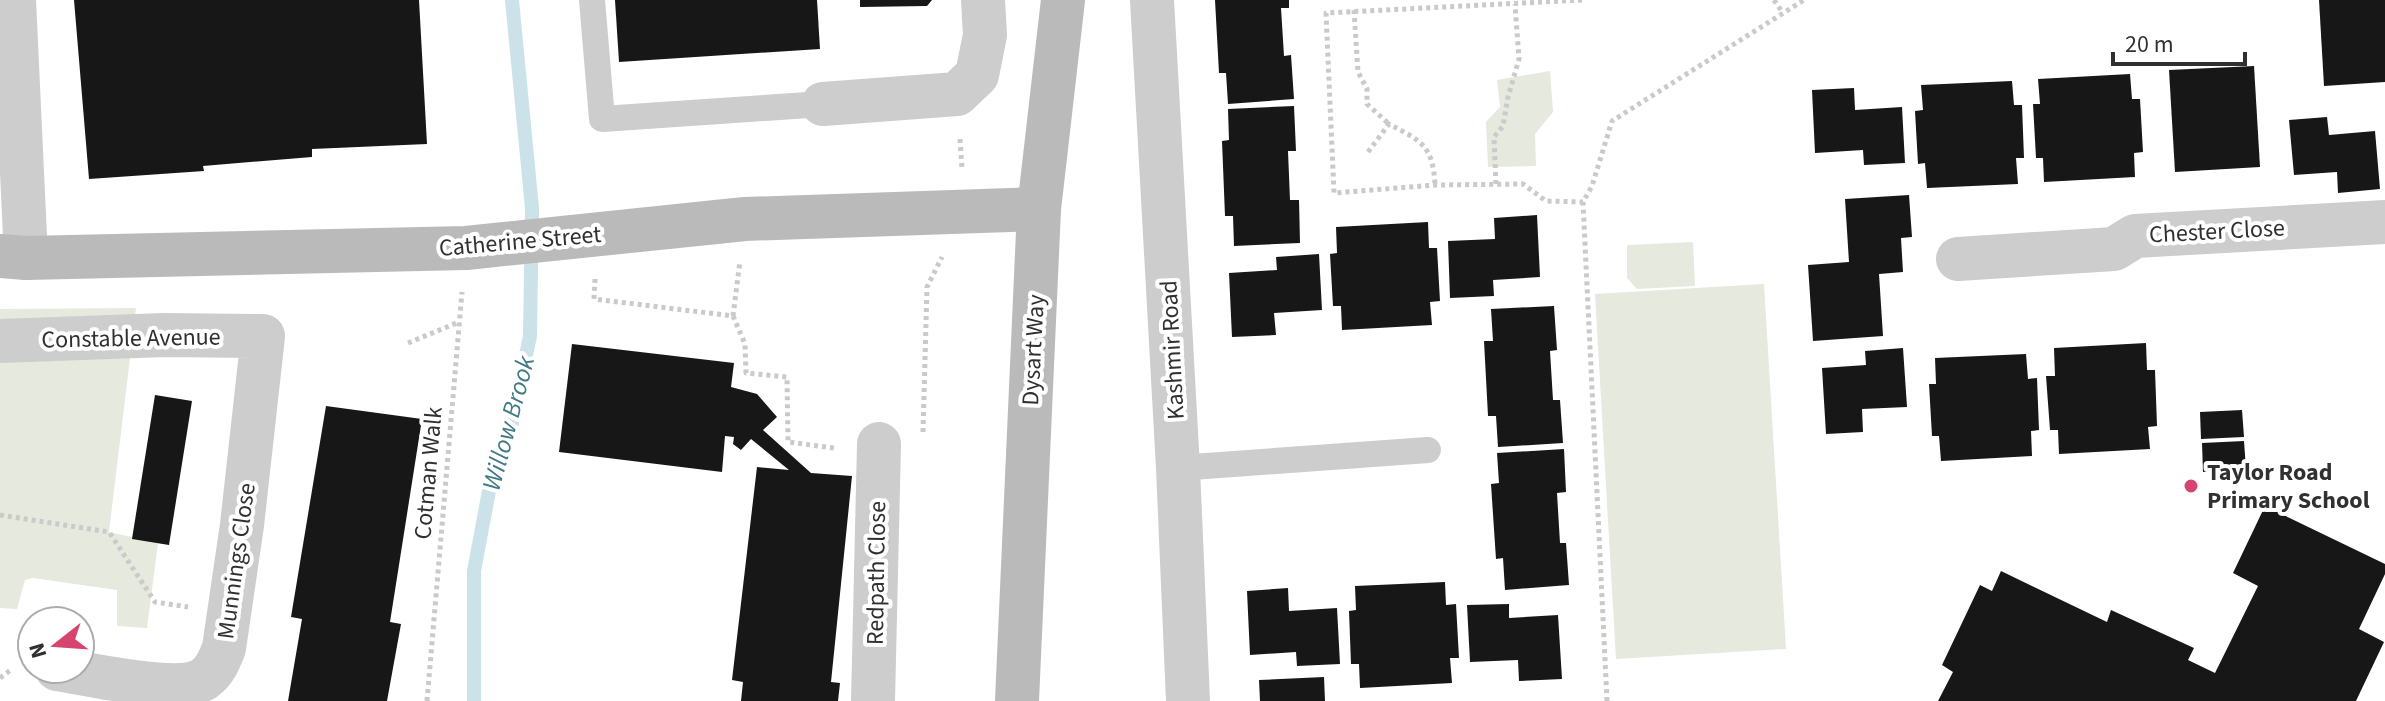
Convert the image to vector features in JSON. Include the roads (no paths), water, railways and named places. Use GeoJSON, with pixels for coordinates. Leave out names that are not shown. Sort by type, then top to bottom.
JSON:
{"type":"FeatureCollection","features":[{"type":"Feature","properties":{"kind":"street"},"geometry":{"type":"LineString","coordinates":[[13,257],[14,0]]}},
{"type":"Feature","properties":{"kind":"street"},"geometry":{"type":"LineString","coordinates":[[823,104],[957,94],[977,75],[985,35],[983,0]]}},
{"type":"Feature","properties":{"kind":"street","name":"Dysart Way"},"geometry":{"type":"LineString","coordinates":[[1017,701],[1039,209],[1063,0]]}},
{"type":"Feature","properties":{"kind":"street","name":"Kashmir Road"},"geometry":{"type":"LineString","coordinates":[[1152,0],[1188,701]]}},
{"type":"Feature","properties":{"kind":"street","name":"Catherine Street"},"geometry":{"type":"LineString","coordinates":[[13,257],[466,248],[745,219],[1039,209]]}},
{"type":"Feature","properties":{"kind":"street","name":"Chester Close"},"geometry":{"type":"LineString","coordinates":[[1958,259],[2114,249],[2135,236],[2385,222]]}},
{"type":"Feature","properties":{"kind":"street","name":"Constable Avenue"},"geometry":{"type":"LineString","coordinates":[[0,341],[164,335],[263,336]]}},
{"type":"Feature","properties":{"kind":"street","name":"Munnings Close"},"geometry":{"type":"LineString","coordinates":[[96,675],[185,686],[203,679],[216,667],[224,648],[229,613],[251,454],[263,336]]}},
{"type":"Feature","properties":{"kind":"street","name":"Redpath Close"},"geometry":{"type":"LineString","coordinates":[[873,701],[879,449]]}},
{"type":"Feature","properties":{"kind":"lane"},"geometry":{"type":"LineString","coordinates":[[592,0],[602,119],[823,104]]}},
{"type":"Feature","properties":{"kind":"lane"},"geometry":{"type":"LineString","coordinates":[[1178,468],[1428,450]]}},
{"type":"Feature","properties":{"kind":"waterway","name":"Willow Brook"},"geometry":{"type":"LineString","coordinates":[[474,701],[474,571],[489,491],[512,423],[530,336],[532,208],[512,0]]}},
{"type":"Feature","properties":{"kind":"place","name":"Taylor Road Primary School"},"geometry":{"type":"Point","coordinates":[2191,486]}}]}
